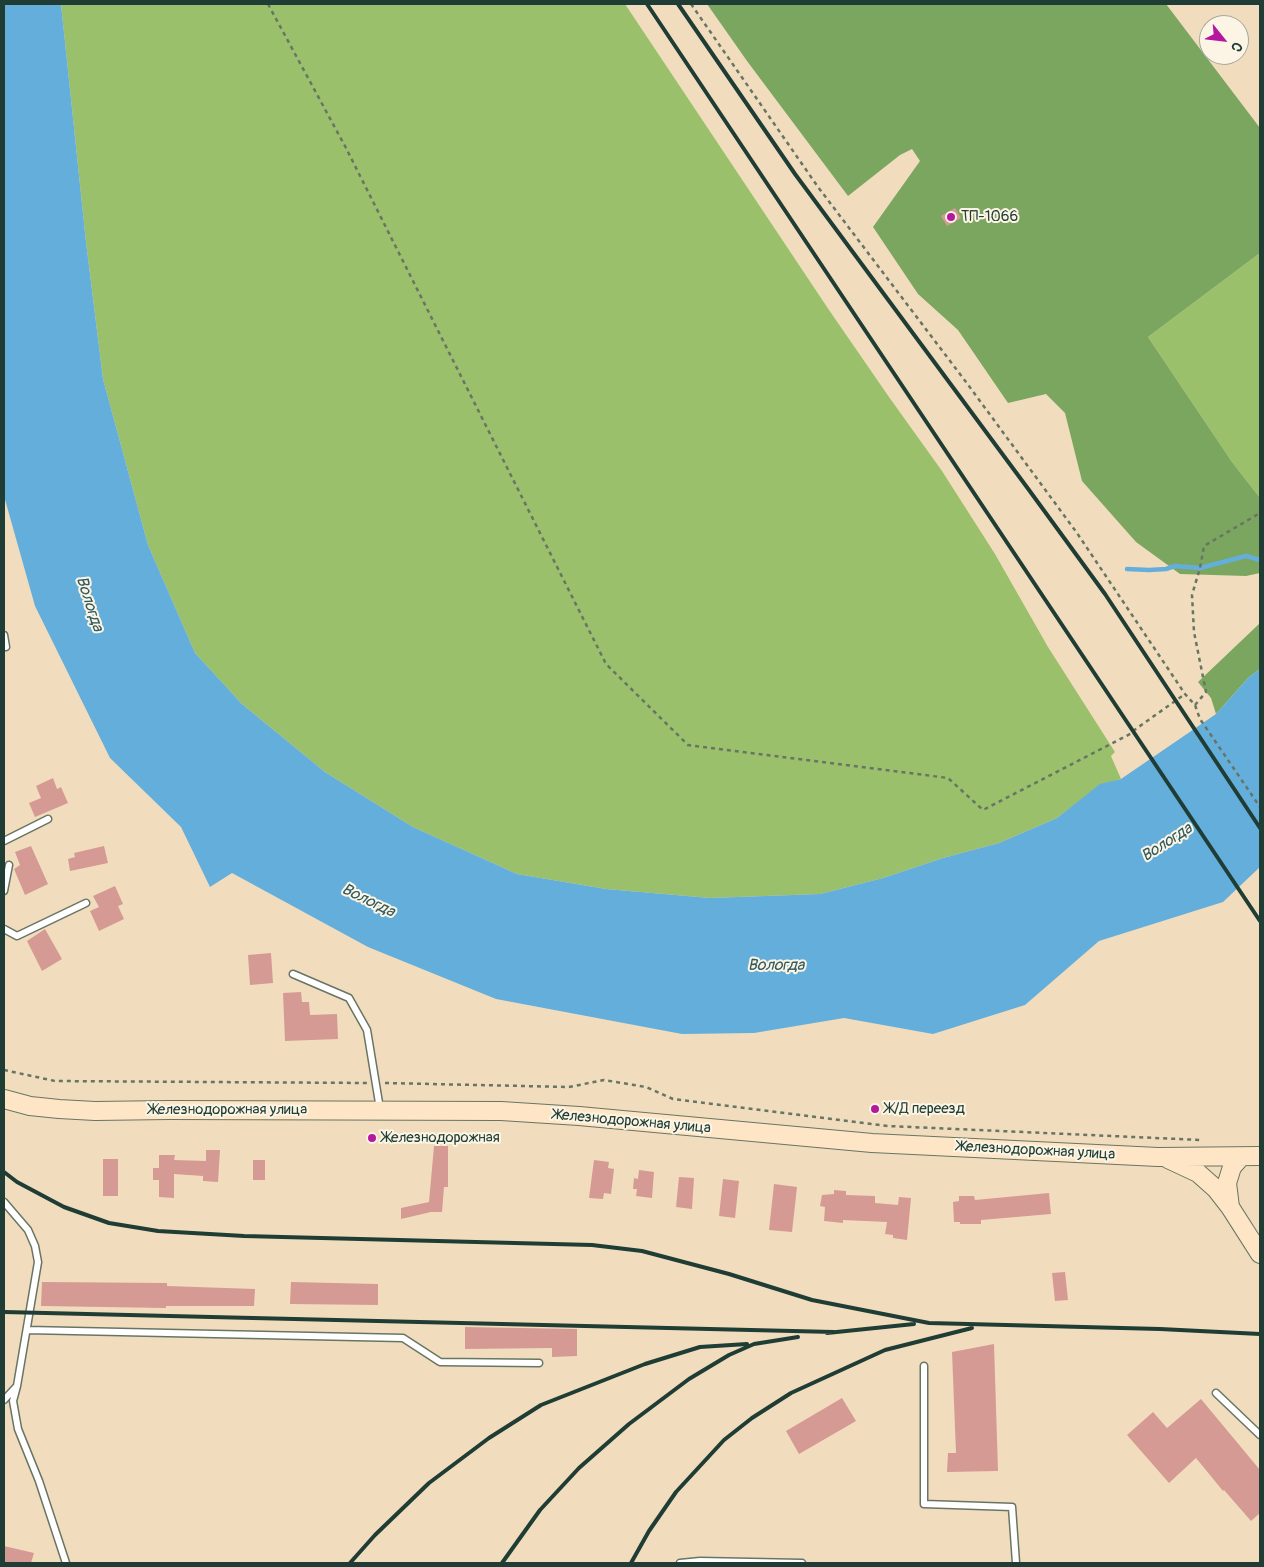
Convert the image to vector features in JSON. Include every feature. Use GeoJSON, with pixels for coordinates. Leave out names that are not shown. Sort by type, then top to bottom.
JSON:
{"type":"FeatureCollection","features":[{"type":"Feature","properties":{"kind":"main road","name":"Железнодорожная улица"},"geometry":{"type":"LineString","coordinates":[[4,1100],[30,1106],[94,1111],[501,1111],[569,1115],[872,1144],[1158,1156],[1260,1156]]}},
{"type":"Feature","properties":{"kind":"main road"},"geometry":{"type":"LineString","coordinates":[[1158,1156],[1173,1161],[1198,1174],[1216,1189],[1230,1207],[1260,1254]]}},
{"type":"Feature","properties":{"kind":"main road"},"geometry":{"type":"LineString","coordinates":[[1230,1207],[1227,1182],[1232,1167],[1241,1156]]}},
{"type":"Feature","properties":{"kind":"lane"},"geometry":{"type":"LineString","coordinates":[[4,635],[6,647]]}},
{"type":"Feature","properties":{"kind":"lane"},"geometry":{"type":"LineString","coordinates":[[4,841],[48,819]]}},
{"type":"Feature","properties":{"kind":"lane"},"geometry":{"type":"LineString","coordinates":[[4,891],[9,865]]}},
{"type":"Feature","properties":{"kind":"lane"},"geometry":{"type":"LineString","coordinates":[[4,930],[17,936],[86,903]]}},
{"type":"Feature","properties":{"kind":"lane"},"geometry":{"type":"LineString","coordinates":[[293,974],[350,998],[367,1030],[380,1110]]}},
{"type":"Feature","properties":{"kind":"lane"},"geometry":{"type":"LineString","coordinates":[[4,1202],[28,1230],[35,1246],[38,1262],[13,1401],[18,1429],[44,1496],[66,1563]]}},
{"type":"Feature","properties":{"kind":"lane"},"geometry":{"type":"LineString","coordinates":[[27,1330],[403,1338],[440,1362],[538,1363]]}},
{"type":"Feature","properties":{"kind":"lane"},"geometry":{"type":"LineString","coordinates":[[924,1366],[924,1504],[1012,1507],[1016,1563]]}},
{"type":"Feature","properties":{"kind":"lane"},"geometry":{"type":"LineString","coordinates":[[4,1400],[17,1386]]}},
{"type":"Feature","properties":{"kind":"lane"},"geometry":{"type":"LineString","coordinates":[[1216,1393],[1260,1435]]}},
{"type":"Feature","properties":{"kind":"lane"},"geometry":{"type":"LineString","coordinates":[[680,1563],[700,1561],[802,1563]]}},
{"type":"Feature","properties":{"kind":"path"},"geometry":{"type":"LineString","coordinates":[[268,4],[346,148],[606,664],[688,745],[948,778],[983,810],[1134,732],[1186,694]]}},
{"type":"Feature","properties":{"kind":"path"},"geometry":{"type":"LineString","coordinates":[[691,4],[818,187],[966,382],[1077,533],[1195,705],[1200,719],[1260,807]]}},
{"type":"Feature","properties":{"kind":"path"},"geometry":{"type":"LineString","coordinates":[[1195,705],[1206,692],[1194,632],[1192,595],[1204,546],[1260,513]]}},
{"type":"Feature","properties":{"kind":"path"},"geometry":{"type":"LineString","coordinates":[[4,1070],[55,1081],[569,1086],[604,1080],[646,1087],[673,1099],[888,1126],[1210,1140]]}},
{"type":"Feature","properties":{"kind":"green space"},"geometry":{"type":"Polygon","coordinates":[[[61,4],[625,4],[829,310],[942,471],[995,554],[1048,647],[1115,752],[1111,756],[1121,779],[1100,785],[1057,818],[999,843],[943,858],[883,878],[820,894],[710,898],[606,889],[517,874],[413,827],[325,772],[242,704],[195,653],[148,545],[103,379],[86,242],[61,4]]]}},
{"type":"Feature","properties":{"kind":"green space"},"geometry":{"type":"Polygon","coordinates":[[[707,4],[1166,4],[1199,48],[1199,65],[1212,65],[1260,128],[1260,253],[1148,337],[1232,462],[1260,498],[1260,573],[1246,576],[1180,574],[1136,542],[1082,481],[1065,413],[1046,394],[1008,403],[958,330],[918,294],[873,227],[920,161],[912,149],[900,155],[848,196],[707,4]]]}},
{"type":"Feature","properties":{"kind":"green space"},"geometry":{"type":"Polygon","coordinates":[[[1260,253],[1260,498],[1232,462],[1148,337],[1260,253]]]}},
{"type":"Feature","properties":{"kind":"green space"},"geometry":{"type":"Polygon","coordinates":[[[1260,623],[1260,669],[1248,678],[1216,714],[1211,698],[1198,682],[1260,623]]]}},
{"type":"Feature","properties":{"kind":"water","name":"Вологда"},"geometry":{"type":"Polygon","coordinates":[[[4,4],[61,4],[86,242],[103,379],[148,545],[195,653],[242,704],[325,772],[413,827],[517,874],[606,889],[710,898],[820,894],[883,878],[943,858],[999,843],[1057,818],[1100,784],[1121,779],[1216,714],[1248,678],[1260,669],[1260,867],[1223,902],[1099,941],[1025,1005],[933,1034],[844,1018],[754,1033],[682,1034],[496,999],[368,947],[232,873],[210,887],[181,827],[110,758],[35,606],[4,496],[4,4]]]}},
{"type":"Feature","properties":{"kind":"building","name":"ТП-1066"},"geometry":{"type":"Polygon","coordinates":[[[955,208],[961,218],[947,226],[941,216],[955,208]]]}},
{"type":"Feature","properties":{"kind":"building"},"geometry":{"type":"Polygon","coordinates":[[[53,778],[57,789],[61,787],[68,803],[35,817],[29,803],[41,798],[36,786],[53,778]]]}},
{"type":"Feature","properties":{"kind":"building"},"geometry":{"type":"Polygon","coordinates":[[[31,846],[48,884],[25,895],[14,869],[20,865],[15,852],[31,846]]]}},
{"type":"Feature","properties":{"kind":"building"},"geometry":{"type":"Polygon","coordinates":[[[104,846],[108,863],[70,871],[68,859],[75,857],[74,853],[104,846]]]}},
{"type":"Feature","properties":{"kind":"building"},"geometry":{"type":"Polygon","coordinates":[[[115,886],[123,904],[118,906],[124,919],[99,931],[90,911],[99,907],[93,896],[115,886]]]}},
{"type":"Feature","properties":{"kind":"building"},"geometry":{"type":"Polygon","coordinates":[[[45,929],[62,959],[42,971],[27,941],[45,929]]]}},
{"type":"Feature","properties":{"kind":"building"},"geometry":{"type":"Polygon","coordinates":[[[271,953],[273,983],[250,985],[248,955],[271,953]]]}},
{"type":"Feature","properties":{"kind":"building"},"geometry":{"type":"Polygon","coordinates":[[[301,992],[302,1002],[309,1002],[310,1015],[337,1014],[338,1039],[285,1041],[283,993],[301,992]]]}},
{"type":"Feature","properties":{"kind":"building"},"geometry":{"type":"Polygon","coordinates":[[[434,1146],[448,1146],[448,1187],[444,1187],[442,1212],[431,1212],[401,1219],[401,1208],[429,1202],[434,1146]]]}},
{"type":"Feature","properties":{"kind":"building"},"geometry":{"type":"Polygon","coordinates":[[[206,1150],[220,1150],[218,1182],[203,1181],[203,1176],[174,1174],[174,1198],[159,1197],[159,1180],[153,1180],[153,1168],[159,1168],[159,1155],[175,1155],[174,1160],[206,1161],[206,1150]]]}},
{"type":"Feature","properties":{"kind":"building"},"geometry":{"type":"Polygon","coordinates":[[[103,1159],[118,1159],[118,1196],[103,1196],[103,1159]]]}},
{"type":"Feature","properties":{"kind":"building"},"geometry":{"type":"Polygon","coordinates":[[[253,1160],[265,1160],[265,1180],[253,1180],[253,1160]]]}},
{"type":"Feature","properties":{"kind":"building"},"geometry":{"type":"Polygon","coordinates":[[[594,1160],[609,1162],[608,1168],[614,1169],[611,1194],[604,1193],[603,1199],[589,1198],[594,1160]]]}},
{"type":"Feature","properties":{"kind":"building"},"geometry":{"type":"Polygon","coordinates":[[[639,1170],[654,1172],[652,1198],[636,1196],[637,1189],[633,1189],[634,1178],[638,1179],[639,1170]]]}},
{"type":"Feature","properties":{"kind":"building"},"geometry":{"type":"Polygon","coordinates":[[[679,1177],[694,1178],[692,1209],[676,1207],[679,1177]]]}},
{"type":"Feature","properties":{"kind":"building"},"geometry":{"type":"Polygon","coordinates":[[[723,1179],[739,1181],[735,1218],[719,1216],[723,1179]]]}},
{"type":"Feature","properties":{"kind":"building"},"geometry":{"type":"Polygon","coordinates":[[[774,1184],[797,1187],[792,1232],[769,1230],[774,1184]]]}},
{"type":"Feature","properties":{"kind":"building"},"geometry":{"type":"Polygon","coordinates":[[[834,1190],[846,1191],[846,1195],[875,1196],[875,1203],[898,1205],[899,1197],[911,1198],[907,1240],[893,1238],[893,1235],[885,1234],[887,1222],[843,1220],[843,1223],[824,1221],[825,1207],[820,1206],[822,1195],[834,1194],[834,1190]]]}},
{"type":"Feature","properties":{"kind":"building"},"geometry":{"type":"Polygon","coordinates":[[[1049,1193],[1051,1214],[981,1220],[981,1224],[960,1224],[960,1222],[954,1222],[953,1202],[959,1201],[959,1196],[974,1196],[975,1200],[1049,1193]]]}},
{"type":"Feature","properties":{"kind":"building"},"geometry":{"type":"Polygon","coordinates":[[[1065,1272],[1068,1300],[1055,1301],[1052,1273],[1065,1272]]]}},
{"type":"Feature","properties":{"kind":"building"},"geometry":{"type":"Polygon","coordinates":[[[42,1282],[167,1283],[167,1286],[255,1289],[254,1306],[166,1306],[166,1308],[41,1306],[42,1282]]]}},
{"type":"Feature","properties":{"kind":"building"},"geometry":{"type":"Polygon","coordinates":[[[291,1282],[378,1284],[378,1305],[290,1304],[291,1282]]]}},
{"type":"Feature","properties":{"kind":"building"},"geometry":{"type":"Polygon","coordinates":[[[465,1327],[577,1329],[577,1356],[552,1357],[552,1348],[465,1349],[465,1327]]]}},
{"type":"Feature","properties":{"kind":"building"},"geometry":{"type":"Polygon","coordinates":[[[994,1344],[998,1471],[947,1472],[948,1453],[956,1453],[952,1352],[994,1344]]]}},
{"type":"Feature","properties":{"kind":"building"},"geometry":{"type":"Polygon","coordinates":[[[842,1398],[856,1421],[799,1454],[786,1431],[842,1398]]]}},
{"type":"Feature","properties":{"kind":"building"},"geometry":{"type":"Polygon","coordinates":[[[1201,1399],[1260,1470],[1260,1513],[1251,1521],[1196,1458],[1169,1483],[1127,1435],[1153,1412],[1167,1428],[1201,1399]]]}},
{"type":"Feature","properties":{"kind":"building"},"geometry":{"type":"Polygon","coordinates":[[[4,1546],[34,1553],[31,1563],[4,1563],[4,1546]]]}},
{"type":"Feature","properties":{"kind":"waterway"},"geometry":{"type":"LineString","coordinates":[[1127,569],[1166,569],[1175,566],[1200,568],[1246,556],[1260,560]]}},
{"type":"Feature","properties":{"kind":"railway"},"geometry":{"type":"LineString","coordinates":[[647,4],[1260,921]]}},
{"type":"Feature","properties":{"kind":"railway"},"geometry":{"type":"LineString","coordinates":[[678,4],[795,174],[1105,594],[1260,828]]}},
{"type":"Feature","properties":{"kind":"railway"},"geometry":{"type":"LineString","coordinates":[[4,1172],[17,1182],[64,1207],[109,1223],[158,1231],[244,1236],[592,1245],[642,1251],[729,1274],[812,1300],[929,1323],[1160,1329],[1260,1334]]}},
{"type":"Feature","properties":{"kind":"railway"},"geometry":{"type":"LineString","coordinates":[[4,1312],[834,1332]]}},
{"type":"Feature","properties":{"kind":"railway"},"geometry":{"type":"LineString","coordinates":[[827,1333],[914,1324]]}},
{"type":"Feature","properties":{"kind":"railway"},"geometry":{"type":"LineString","coordinates":[[631,1563],[649,1531],[676,1492],[724,1440],[752,1418],[791,1393],[885,1350],[972,1328]]}},
{"type":"Feature","properties":{"kind":"railway"},"geometry":{"type":"LineString","coordinates":[[502,1563],[540,1510],[579,1468],[629,1424],[689,1379],[729,1355],[754,1344],[798,1337]]}},
{"type":"Feature","properties":{"kind":"railway"},"geometry":{"type":"LineString","coordinates":[[350,1563],[375,1535],[429,1483],[489,1438],[541,1405],[645,1364],[700,1347],[747,1344]]}},
{"type":"Feature","properties":{"kind":"place","name":"ТП-1066"},"geometry":{"type":"Point","coordinates":[951,217]}},
{"type":"Feature","properties":{"kind":"place","name":"Ж/Д переезд"},"geometry":{"type":"Point","coordinates":[875,1109]}},
{"type":"Feature","properties":{"kind":"place","name":"Железнодорожная"},"geometry":{"type":"Point","coordinates":[372,1138]}}]}
